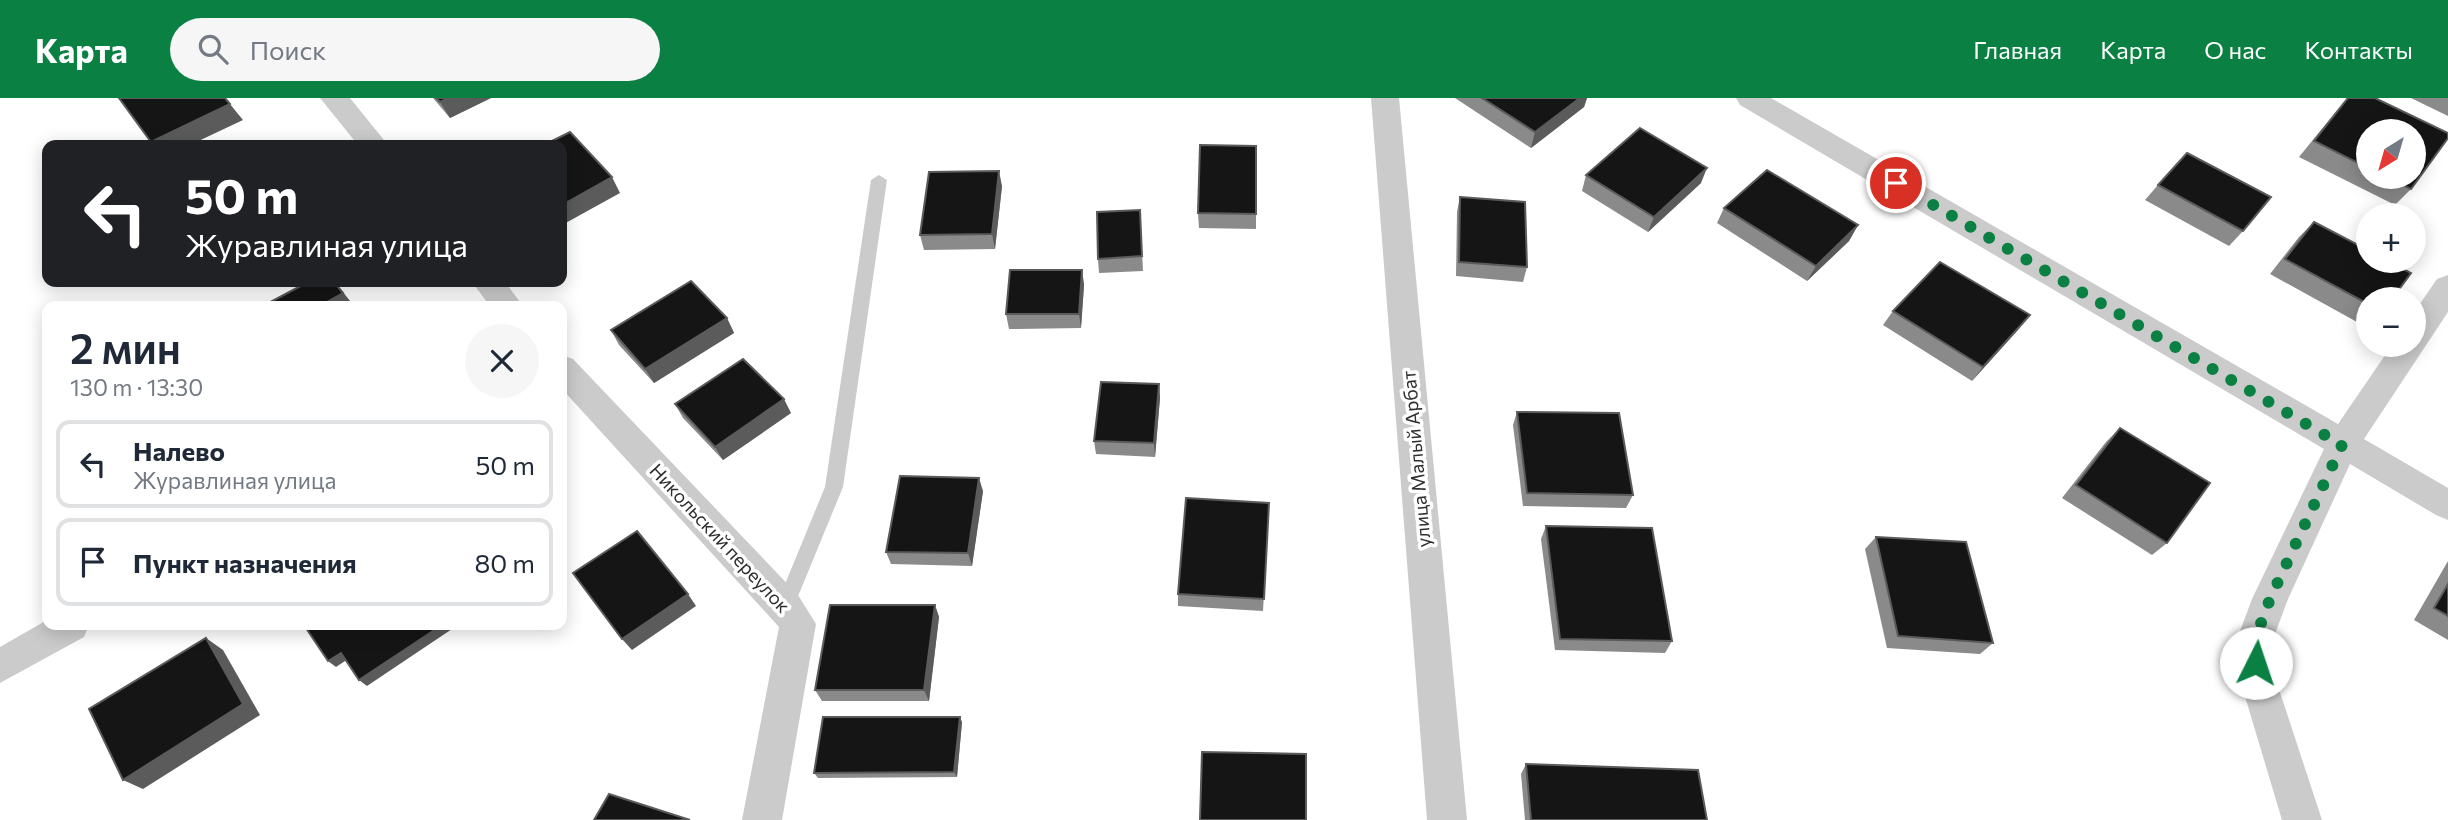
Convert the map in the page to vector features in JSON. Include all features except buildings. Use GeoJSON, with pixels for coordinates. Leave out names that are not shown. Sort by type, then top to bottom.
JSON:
{"type":"FeatureCollection","features":[{"type":"Feature","properties":{"kind":"street"},"geometry":{"type":"LineString","coordinates":[[334,98],[370,140]]}},
{"type":"Feature","properties":{"kind":"street","name":"улица Малый Арбат"},"geometry":{"type":"LineString","coordinates":[[1385,98],[1447,820]]}},
{"type":"Feature","properties":{"kind":"street"},"geometry":{"type":"LineString","coordinates":[[1754,99],[2448,505]]}},
{"type":"Feature","properties":{"kind":"street"},"geometry":{"type":"LineString","coordinates":[[492,287],[504,301]]}},
{"type":"Feature","properties":{"kind":"street"},"geometry":{"type":"LineString","coordinates":[[2426,320],[2448,287]]}},
{"type":"Feature","properties":{"kind":"street"},"geometry":{"type":"LineString","coordinates":[[2302,820],[2259,683],[2254,642],[2270,599],[2342,445],[2401,357]]}},
{"type":"Feature","properties":{"kind":"street","name":"Никольский переулок"},"geometry":{"type":"LineString","coordinates":[[567,373],[785,606],[797,624],[762,820]]}},
{"type":"Feature","properties":{"kind":"street"},"geometry":{"type":"LineString","coordinates":[[0,666],[62,630]]}},
{"type":"Feature","properties":{"kind":"lane"},"geometry":{"type":"LineString","coordinates":[[785,606],[834,487],[879,180]]}},
{"type":"Feature","properties":{"kind":"route"},"geometry":{"type":"LineString","coordinates":[[1896,183],[2342,445],[2270,599],[2254,642],[2256,663]]}}]}
